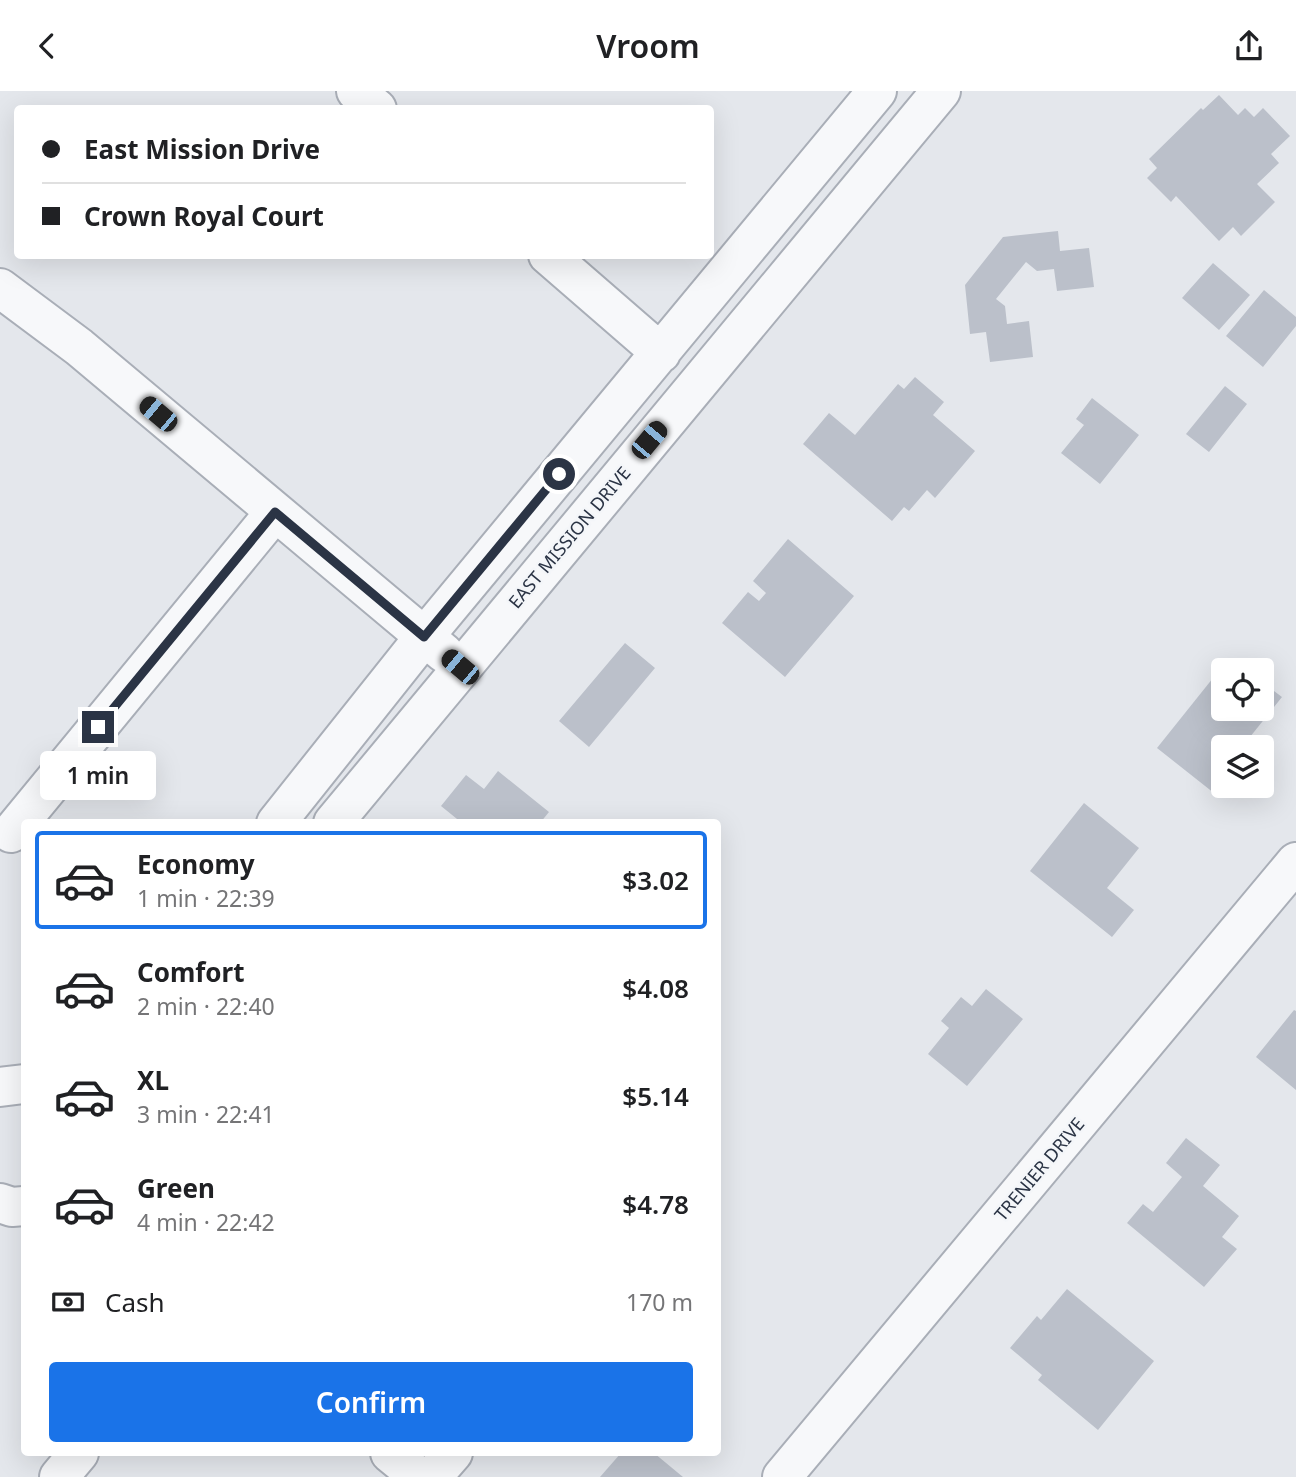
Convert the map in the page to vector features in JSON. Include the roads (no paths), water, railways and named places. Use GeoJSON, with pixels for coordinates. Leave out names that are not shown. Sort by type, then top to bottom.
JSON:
{"type":"FeatureCollection","features":[{"type":"Feature","properties":{"kind":"street"},"geometry":{"type":"LineString","coordinates":[[356,91],[372,105]]}},
{"type":"Feature","properties":{"kind":"street"},"geometry":{"type":"LineString","coordinates":[[279,819],[424,637],[877,91]]}},
{"type":"Feature","properties":{"kind":"street","name":"EAST MISSION DRIVE"},"geometry":{"type":"LineString","coordinates":[[336,819],[941,91]]}},
{"type":"Feature","properties":{"kind":"street"},"geometry":{"type":"LineString","coordinates":[[553,259],[661,353]]}},
{"type":"Feature","properties":{"kind":"street"},"geometry":{"type":"LineString","coordinates":[[0,288],[79,348],[460,667]]}},
{"type":"Feature","properties":{"kind":"street"},"geometry":{"type":"LineString","coordinates":[[23,819],[275,512]]}},
{"type":"Feature","properties":{"kind":"street"},"geometry":{"type":"LineString","coordinates":[[11,833],[21,821]]}},
{"type":"Feature","properties":{"kind":"street","name":"TRENIER DRIVE"},"geometry":{"type":"LineString","coordinates":[[782,1477],[1296,862]]}},
{"type":"Feature","properties":{"kind":"street"},"geometry":{"type":"LineString","coordinates":[[59,1477],[76,1456]]}},
{"type":"Feature","properties":{"kind":"street"},"geometry":{"type":"LineString","coordinates":[[394,1456],[419,1477]]}},
{"type":"Feature","properties":{"kind":"street"},"geometry":{"type":"LineString","coordinates":[[432,1477],[450,1456]]}}]}
